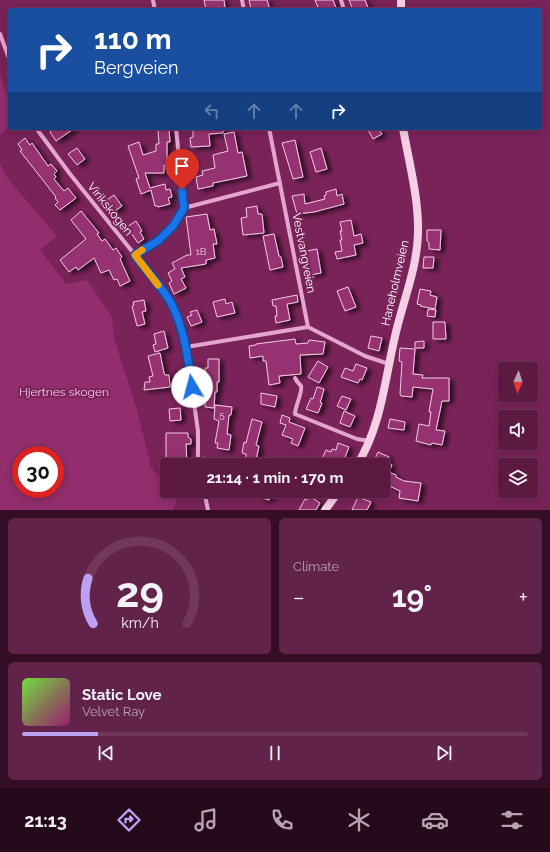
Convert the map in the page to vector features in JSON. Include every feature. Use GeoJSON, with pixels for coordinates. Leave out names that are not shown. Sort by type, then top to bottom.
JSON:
{"type":"FeatureCollection","features":[{"type":"Feature","properties":{"kind":"main road","name":"Haneholmveien"},"geometry":{"type":"LineString","coordinates":[[361,458],[370,441],[380,410],[389,364],[413,268],[418,241],[416,202],[404,130]]}},
{"type":"Feature","properties":{"kind":"main road"},"geometry":{"type":"LineString","coordinates":[[325,510],[334,498]]}},
{"type":"Feature","properties":{"kind":"street"},"geometry":{"type":"LineString","coordinates":[[0,34],[8,56]]}},
{"type":"Feature","properties":{"kind":"street","name":"Virikskogen"},"geometry":{"type":"LineString","coordinates":[[37,130],[70,174],[166,295],[173,307],[186,347],[198,431],[198,458]]}},
{"type":"Feature","properties":{"kind":"street"},"geometry":{"type":"LineString","coordinates":[[135,255],[168,233],[184,208],[176,130]]}},
{"type":"Feature","properties":{"kind":"street","name":"Vestvangveien"},"geometry":{"type":"LineString","coordinates":[[269,130],[308,327]]}},
{"type":"Feature","properties":{"kind":"street"},"geometry":{"type":"LineString","coordinates":[[184,208],[280,183]]}},
{"type":"Feature","properties":{"kind":"street"},"geometry":{"type":"LineString","coordinates":[[186,347],[308,327],[365,356],[389,364]]}},
{"type":"Feature","properties":{"kind":"street"},"geometry":{"type":"LineString","coordinates":[[295,378],[301,387],[301,390],[295,414],[357,439],[370,441]]}},
{"type":"Feature","properties":{"kind":"street"},"geometry":{"type":"LineString","coordinates":[[205,498],[208,510]]}},
{"type":"Feature","properties":{"kind":"green space"},"geometry":{"type":"Polygon","coordinates":[[[0,75],[8,101],[8,128],[0,135],[0,75]]]}},
{"type":"Feature","properties":{"kind":"green space","name":"Hjertnes skogen"},"geometry":{"type":"Polygon","coordinates":[[[0,164],[8,179],[57,236],[40,250],[66,284],[87,280],[112,317],[114,338],[137,410],[151,468],[160,477],[160,498],[177,498],[173,510],[0,510],[0,164]]]}},
{"type":"Feature","properties":{"kind":"building"},"geometry":{"type":"Polygon","coordinates":[[[204,0],[224,0],[225,7],[206,8],[204,0]]]}},
{"type":"Feature","properties":{"kind":"building"},"geometry":{"type":"Polygon","coordinates":[[[249,0],[267,0],[269,8],[256,8],[251,8],[249,0]]]}},
{"type":"Feature","properties":{"kind":"building"},"geometry":{"type":"Polygon","coordinates":[[[315,0],[333,0],[336,8],[318,8],[315,0]]]}},
{"type":"Feature","properties":{"kind":"building"},"geometry":{"type":"Polygon","coordinates":[[[349,0],[365,0],[368,8],[352,8],[349,0]]]}},
{"type":"Feature","properties":{"kind":"building"},"geometry":{"type":"Polygon","coordinates":[[[53,130],[72,130],[56,141],[50,132],[53,130]]]}},
{"type":"Feature","properties":{"kind":"building"},"geometry":{"type":"Polygon","coordinates":[[[158,130],[169,130],[170,142],[167,142],[167,166],[164,165],[164,173],[145,173],[150,188],[165,184],[166,190],[170,189],[172,197],[168,198],[170,204],[158,207],[155,206],[151,190],[141,194],[136,179],[139,178],[128,146],[139,142],[143,155],[156,151],[156,144],[159,144],[158,130]]]}},
{"type":"Feature","properties":{"kind":"building"},"geometry":{"type":"Polygon","coordinates":[[[193,130],[223,130],[223,133],[209,134],[210,146],[191,147],[190,138],[193,137],[193,130]]]}},
{"type":"Feature","properties":{"kind":"building"},"geometry":{"type":"Polygon","coordinates":[[[368,130],[379,130],[382,134],[373,139],[368,130]]]}},
{"type":"Feature","properties":{"kind":"building"},"geometry":{"type":"Polygon","coordinates":[[[234,132],[238,153],[242,152],[247,176],[213,183],[213,186],[198,189],[196,177],[203,175],[202,171],[215,168],[213,155],[228,151],[224,134],[234,132]]]}},
{"type":"Feature","properties":{"kind":"building"},"geometry":{"type":"Polygon","coordinates":[[[25,138],[30,145],[32,143],[48,166],[51,164],[57,171],[54,174],[56,177],[54,179],[64,191],[68,188],[76,198],[60,210],[55,205],[58,202],[55,198],[56,197],[20,151],[22,150],[18,144],[25,138]]]}},
{"type":"Feature","properties":{"kind":"building"},"geometry":{"type":"Polygon","coordinates":[[[295,140],[303,177],[293,179],[282,143],[295,140]]]}},
{"type":"Feature","properties":{"kind":"building"},"geometry":{"type":"Polygon","coordinates":[[[77,148],[85,159],[77,165],[68,154],[77,148]]]}},
{"type":"Feature","properties":{"kind":"building"},"geometry":{"type":"Polygon","coordinates":[[[321,148],[327,169],[316,172],[310,152],[321,148]]]}},
{"type":"Feature","properties":{"kind":"building"},"geometry":{"type":"Polygon","coordinates":[[[336,189],[337,196],[342,194],[344,204],[314,212],[297,214],[292,196],[304,194],[305,204],[325,199],[324,196],[326,195],[326,192],[336,189]]]}},
{"type":"Feature","properties":{"kind":"building"},"geometry":{"type":"Polygon","coordinates":[[[114,195],[122,206],[112,213],[104,202],[114,195]]]}},
{"type":"Feature","properties":{"kind":"building"},"geometry":{"type":"Polygon","coordinates":[[[257,206],[258,214],[262,214],[264,233],[243,235],[241,218],[247,217],[246,208],[257,206]]]}},
{"type":"Feature","properties":{"kind":"building"},"geometry":{"type":"Polygon","coordinates":[[[81,211],[99,233],[97,234],[102,241],[105,239],[113,250],[116,248],[122,257],[120,259],[130,281],[120,286],[117,279],[114,280],[109,270],[101,273],[94,258],[78,270],[76,267],[69,272],[60,260],[86,239],[71,220],[81,211]]]}},
{"type":"Feature","properties":{"kind":"building"},"geometry":{"type":"Polygon","coordinates":[[[207,214],[210,230],[214,229],[217,244],[213,244],[215,258],[206,260],[206,264],[181,268],[185,277],[181,279],[186,288],[174,294],[169,283],[172,281],[168,273],[175,269],[172,263],[187,255],[191,255],[186,217],[207,214]]]}},
{"type":"Feature","properties":{"kind":"building"},"geometry":{"type":"Polygon","coordinates":[[[351,220],[354,236],[361,234],[363,243],[354,245],[356,255],[337,259],[335,252],[342,251],[340,231],[342,231],[340,222],[351,220]]]}},
{"type":"Feature","properties":{"kind":"building"},"geometry":{"type":"Polygon","coordinates":[[[136,221],[142,231],[140,232],[144,239],[138,243],[127,227],[136,221]]]}},
{"type":"Feature","properties":{"kind":"building"},"geometry":{"type":"Polygon","coordinates":[[[427,230],[441,230],[440,250],[429,249],[427,230]]]}},
{"type":"Feature","properties":{"kind":"building"},"geometry":{"type":"Polygon","coordinates":[[[274,234],[283,267],[270,270],[263,236],[274,234]]]}},
{"type":"Feature","properties":{"kind":"building"},"geometry":{"type":"Polygon","coordinates":[[[317,249],[321,273],[310,275],[306,251],[317,249]]]}},
{"type":"Feature","properties":{"kind":"building"},"geometry":{"type":"Polygon","coordinates":[[[424,257],[434,257],[433,268],[423,268],[424,257]]]}},
{"type":"Feature","properties":{"kind":"building"},"geometry":{"type":"Polygon","coordinates":[[[348,287],[356,307],[345,311],[337,291],[348,287]]]}},
{"type":"Feature","properties":{"kind":"building"},"geometry":{"type":"Polygon","coordinates":[[[420,289],[431,291],[430,295],[437,297],[435,309],[417,304],[420,289]]]}},
{"type":"Feature","properties":{"kind":"building"},"geometry":{"type":"Polygon","coordinates":[[[297,295],[298,302],[287,304],[290,320],[276,323],[276,306],[273,306],[272,300],[297,295]]]}},
{"type":"Feature","properties":{"kind":"building"},"geometry":{"type":"Polygon","coordinates":[[[225,299],[226,304],[232,302],[235,313],[217,317],[213,302],[225,299]]]}},
{"type":"Feature","properties":{"kind":"building"},"geometry":{"type":"Polygon","coordinates":[[[144,300],[146,311],[142,312],[145,324],[137,326],[132,306],[134,305],[133,302],[144,300]]]}},
{"type":"Feature","properties":{"kind":"building"},"geometry":{"type":"Polygon","coordinates":[[[428,309],[436,310],[435,317],[427,316],[428,309]]]}},
{"type":"Feature","properties":{"kind":"building"},"geometry":{"type":"Polygon","coordinates":[[[197,310],[202,322],[191,326],[187,317],[192,315],[190,312],[197,310]]]}},
{"type":"Feature","properties":{"kind":"building"},"geometry":{"type":"Polygon","coordinates":[[[433,322],[445,322],[446,339],[433,339],[433,322]]]}},
{"type":"Feature","properties":{"kind":"building"},"geometry":{"type":"Polygon","coordinates":[[[164,331],[168,348],[155,352],[153,345],[156,344],[154,334],[164,331]]]}},
{"type":"Feature","properties":{"kind":"building"},"geometry":{"type":"Polygon","coordinates":[[[371,336],[382,338],[379,351],[368,348],[371,336]]]}},
{"type":"Feature","properties":{"kind":"building"},"geometry":{"type":"Polygon","coordinates":[[[295,339],[296,344],[308,343],[309,340],[325,342],[323,354],[300,355],[301,374],[279,376],[280,383],[269,385],[266,361],[263,361],[263,356],[250,358],[249,346],[295,339]]]}},
{"type":"Feature","properties":{"kind":"building"},"geometry":{"type":"Polygon","coordinates":[[[424,341],[424,348],[415,348],[415,342],[424,341]]]}},
{"type":"Feature","properties":{"kind":"building"},"geometry":{"type":"Polygon","coordinates":[[[400,348],[415,349],[413,374],[423,375],[422,378],[449,378],[449,401],[442,401],[436,430],[445,431],[442,445],[432,443],[431,445],[416,441],[419,424],[429,426],[431,412],[429,412],[433,389],[413,387],[412,397],[401,396],[402,362],[399,361],[400,348]]]}},
{"type":"Feature","properties":{"kind":"building"},"geometry":{"type":"Polygon","coordinates":[[[160,353],[164,373],[165,375],[169,375],[170,387],[144,390],[145,382],[150,382],[149,377],[153,376],[148,356],[160,353]]]}},
{"type":"Feature","properties":{"kind":"building"},"geometry":{"type":"Polygon","coordinates":[[[208,359],[219,359],[219,382],[217,382],[217,392],[215,392],[214,408],[205,407],[205,398],[203,398],[205,368],[208,368],[208,359]]]}},
{"type":"Feature","properties":{"kind":"building"},"geometry":{"type":"Polygon","coordinates":[[[318,361],[328,367],[319,383],[308,377],[318,361]]]}},
{"type":"Feature","properties":{"kind":"building"},"geometry":{"type":"Polygon","coordinates":[[[356,364],[367,368],[362,380],[360,379],[358,383],[341,377],[345,368],[353,371],[356,364]]]}},
{"type":"Feature","properties":{"kind":"building"},"geometry":{"type":"Polygon","coordinates":[[[317,387],[324,389],[320,402],[322,403],[318,413],[306,409],[311,398],[313,399],[317,387]]]}},
{"type":"Feature","properties":{"kind":"building"},"geometry":{"type":"Polygon","coordinates":[[[261,393],[277,396],[275,407],[261,404],[261,393]]]}},
{"type":"Feature","properties":{"kind":"building"},"geometry":{"type":"Polygon","coordinates":[[[342,396],[351,399],[346,410],[337,406],[342,396]]]}},
{"type":"Feature","properties":{"kind":"building"},"geometry":{"type":"Polygon","coordinates":[[[215,405],[232,407],[231,415],[229,415],[227,434],[231,435],[229,450],[217,448],[218,443],[215,443],[219,421],[214,419],[215,405]]]}},
{"type":"Feature","properties":{"kind":"building"},"geometry":{"type":"Polygon","coordinates":[[[180,408],[181,420],[170,421],[169,409],[180,408]]]}},
{"type":"Feature","properties":{"kind":"building"},"geometry":{"type":"Polygon","coordinates":[[[344,411],[355,416],[350,427],[340,423],[344,411]]]}},
{"type":"Feature","properties":{"kind":"building"},"geometry":{"type":"Polygon","coordinates":[[[282,415],[290,418],[289,422],[305,428],[298,446],[291,443],[293,439],[282,435],[286,425],[280,423],[282,415]]]}},
{"type":"Feature","properties":{"kind":"building"},"geometry":{"type":"Polygon","coordinates":[[[252,419],[262,422],[256,445],[259,446],[256,458],[246,458],[246,454],[242,453],[244,442],[246,443],[252,419]]]}},
{"type":"Feature","properties":{"kind":"building"},"geometry":{"type":"Polygon","coordinates":[[[390,419],[405,422],[404,430],[388,428],[390,419]]]}},
{"type":"Feature","properties":{"kind":"building"},"geometry":{"type":"Polygon","coordinates":[[[166,433],[188,433],[188,437],[191,439],[191,444],[186,444],[187,458],[166,458],[166,433]]]}},
{"type":"Feature","properties":{"kind":"building"},"geometry":{"type":"Polygon","coordinates":[[[338,443],[349,447],[345,458],[322,458],[326,450],[331,452],[332,449],[336,450],[338,443]]]}},
{"type":"Feature","properties":{"kind":"building"},"geometry":{"type":"Polygon","coordinates":[[[378,452],[389,457],[389,458],[375,458],[378,452]]]}},
{"type":"Feature","properties":{"kind":"building"},"geometry":{"type":"Polygon","coordinates":[[[390,472],[404,481],[421,483],[418,501],[399,498],[400,491],[390,486],[390,472]]]}},
{"type":"Feature","properties":{"kind":"building"},"geometry":{"type":"Polygon","coordinates":[[[308,498],[312,498],[320,503],[316,510],[299,510],[305,499],[307,500],[308,498]]]}},
{"type":"Feature","properties":{"kind":"building"},"geometry":{"type":"Polygon","coordinates":[[[358,498],[371,502],[367,510],[352,510],[358,498]]]}},
{"type":"Feature","properties":{"kind":"slow traffic"},"geometry":{"type":"LineString","coordinates":[[142,250],[135,255],[158,285]]}},
{"type":"Feature","properties":{"kind":"route"},"geometry":{"type":"LineString","coordinates":[[182,190],[184,208],[168,233],[135,255],[166,295],[173,307],[180,324],[186,347],[192,387]]}}]}
